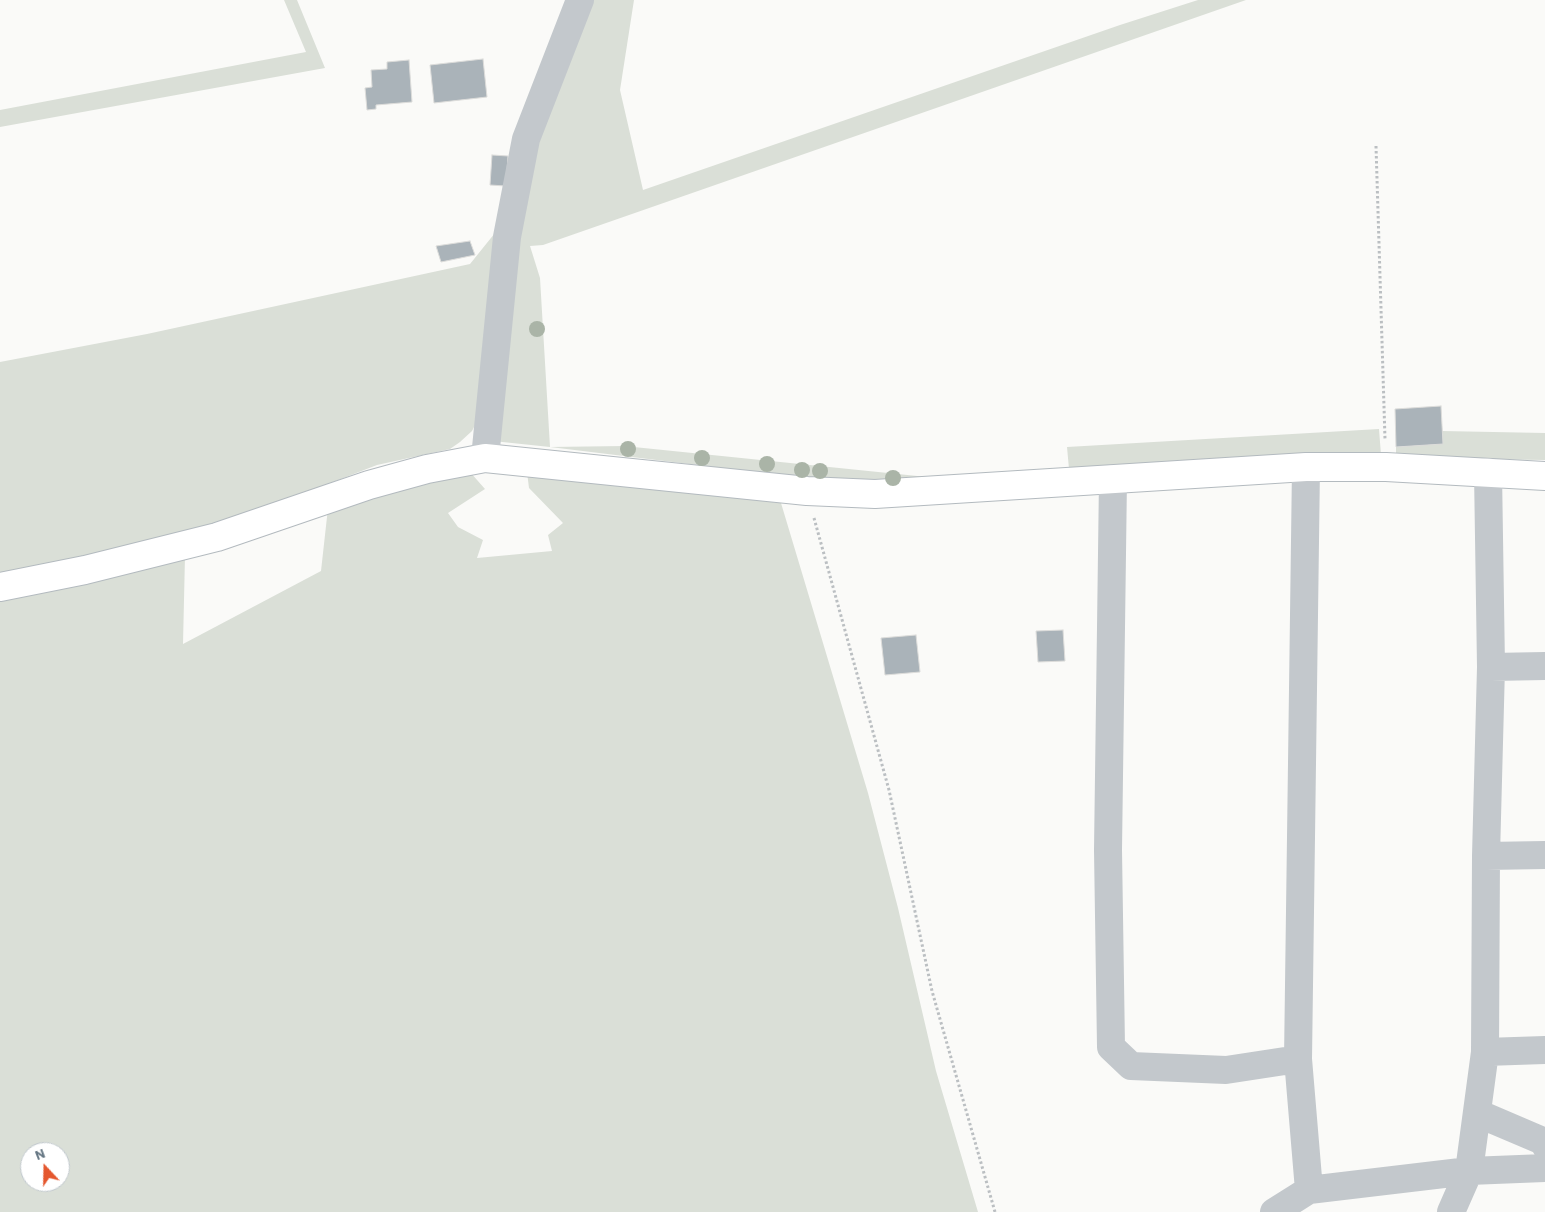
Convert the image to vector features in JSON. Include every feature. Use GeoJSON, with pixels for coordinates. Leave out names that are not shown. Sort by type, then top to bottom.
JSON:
{"type":"FeatureCollection","features":[{"type":"Feature","properties":{"kind":"street"},"geometry":{"type":"LineString","coordinates":[[485,458],[507,237],[526,139],[580,0]]}},
{"type":"Feature","properties":{"kind":"street"},"geometry":{"type":"LineString","coordinates":[[0,587],[85,570],[218,537],[369,485],[428,469],[485,458],[807,491],[875,494],[1306,467],[1386,467],[1545,476]]}},
{"type":"Feature","properties":{"kind":"street"},"geometry":{"type":"LineString","coordinates":[[1306,467],[1298,1059],[1309,1190]]}},
{"type":"Feature","properties":{"kind":"street"},"geometry":{"type":"LineString","coordinates":[[1451,1212],[1469,1171],[1484,1052],[1486,856],[1491,666],[1488,472]]}},
{"type":"Feature","properties":{"kind":"street"},"geometry":{"type":"LineString","coordinates":[[1113,479],[1108,850],[1111,1047],[1131,1066],[1226,1070],[1298,1059]]}},
{"type":"Feature","properties":{"kind":"street"},"geometry":{"type":"LineString","coordinates":[[1491,666],[1545,666]]}},
{"type":"Feature","properties":{"kind":"street"},"geometry":{"type":"LineString","coordinates":[[1486,856],[1545,855]]}},
{"type":"Feature","properties":{"kind":"street"},"geometry":{"type":"LineString","coordinates":[[1484,1052],[1545,1050]]}},
{"type":"Feature","properties":{"kind":"street"},"geometry":{"type":"LineString","coordinates":[[1477,1113],[1542,1141],[1545,1145]]}},
{"type":"Feature","properties":{"kind":"street"},"geometry":{"type":"LineString","coordinates":[[1274,1212],[1309,1190],[1469,1171],[1545,1168]]}},
{"type":"Feature","properties":{"kind":"path"},"geometry":{"type":"LineString","coordinates":[[1376,146],[1386,467]]}},
{"type":"Feature","properties":{"kind":"path"},"geometry":{"type":"LineString","coordinates":[[807,491],[889,790],[932,991],[995,1212]]}},
{"type":"Feature","properties":{"kind":"shaded area"},"geometry":{"type":"Polygon","coordinates":[[[284,0],[297,0],[325,68],[0,127],[0,110],[306,52],[284,0]]]}},
{"type":"Feature","properties":{"kind":"shaded area"},"geometry":{"type":"Polygon","coordinates":[[[585,0],[634,0],[620,90],[643,190],[1120,25],[1198,0],[1246,0],[543,245],[530,246],[540,278],[550,447],[493,441],[532,150],[585,0]]]}},
{"type":"Feature","properties":{"kind":"shaded area"},"geometry":{"type":"Polygon","coordinates":[[[503,223],[478,419],[472,431],[460,442],[450,449],[377,465],[245,516],[162,542],[0,577],[0,362],[147,334],[470,264],[503,223]]]}},
{"type":"Feature","properties":{"kind":"shaded area"},"geometry":{"type":"Polygon","coordinates":[[[1379,429],[1381,455],[1069,469],[1067,447],[1379,429]]]}},
{"type":"Feature","properties":{"kind":"shaded area"},"geometry":{"type":"Polygon","coordinates":[[[1442,431],[1545,433],[1545,460],[1396,458],[1396,447],[1442,444],[1442,431]]]}},
{"type":"Feature","properties":{"kind":"shaded area"},"geometry":{"type":"Polygon","coordinates":[[[624,446],[927,477],[1000,473],[875,485],[550,447],[624,446]]]}},
{"type":"Feature","properties":{"kind":"shaded area"},"geometry":{"type":"Polygon","coordinates":[[[470,472],[485,489],[448,513],[458,527],[483,540],[477,558],[552,551],[548,535],[563,523],[529,488],[527,472],[781,503],[868,793],[898,908],[936,1071],[978,1212],[0,1212],[0,596],[185,556],[183,644],[321,571],[328,508],[470,472]]]}},
{"type":"Feature","properties":{"kind":"building"},"geometry":{"type":"Polygon","coordinates":[[[483,59],[487,97],[434,103],[430,65],[483,59]]]}},
{"type":"Feature","properties":{"kind":"building"},"geometry":{"type":"Polygon","coordinates":[[[409,60],[412,102],[376,105],[376,109],[367,110],[365,88],[372,87],[371,70],[387,69],[387,62],[409,60]]]}},
{"type":"Feature","properties":{"kind":"building"},"geometry":{"type":"Polygon","coordinates":[[[492,155],[508,156],[506,186],[490,185],[492,155]]]}},
{"type":"Feature","properties":{"kind":"building"},"geometry":{"type":"Polygon","coordinates":[[[470,241],[475,255],[441,262],[436,246],[470,241]]]}},
{"type":"Feature","properties":{"kind":"building"},"geometry":{"type":"Polygon","coordinates":[[[1441,406],[1443,444],[1396,447],[1395,409],[1441,406]]]}},
{"type":"Feature","properties":{"kind":"building"},"geometry":{"type":"Polygon","coordinates":[[[1063,630],[1065,661],[1038,662],[1036,631],[1063,630]]]}},
{"type":"Feature","properties":{"kind":"building"},"geometry":{"type":"Polygon","coordinates":[[[916,635],[920,672],[885,675],[881,638],[916,635]]]}}]}
